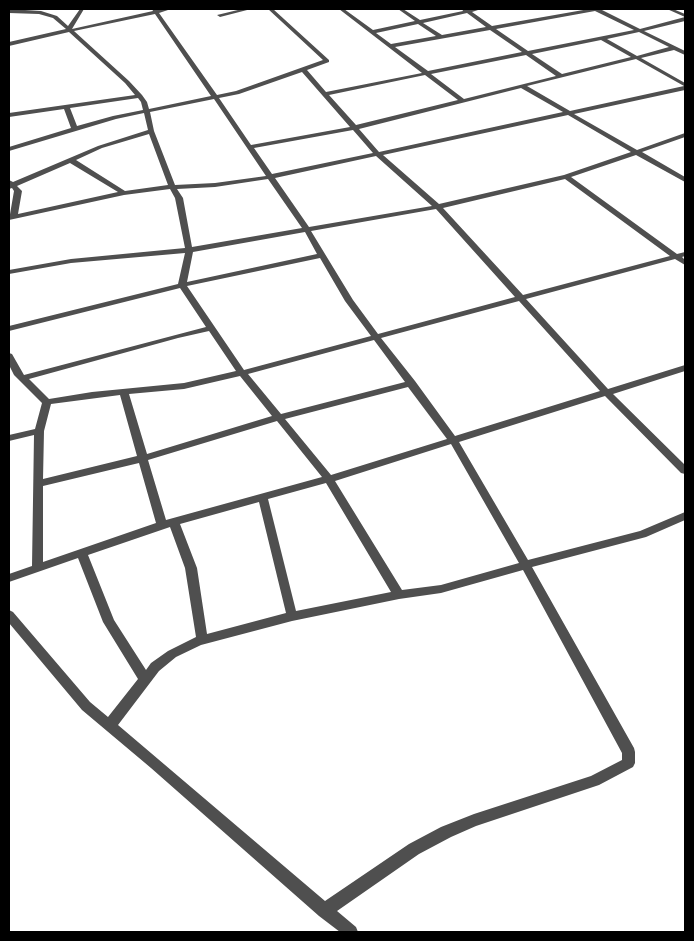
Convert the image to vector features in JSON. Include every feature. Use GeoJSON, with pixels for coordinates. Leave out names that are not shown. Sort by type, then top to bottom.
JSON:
{"type":"FeatureCollection","features":[{"type":"Feature","properties":{"kind":"street"},"geometry":{"type":"LineString","coordinates":[[68,30],[82,9]]}},
{"type":"Feature","properties":{"kind":"street"},"geometry":{"type":"LineString","coordinates":[[9,44],[155,10],[169,9]]}},
{"type":"Feature","properties":{"kind":"street"},"geometry":{"type":"LineString","coordinates":[[220,15],[248,9]]}},
{"type":"Feature","properties":{"kind":"street"},"geometry":{"type":"LineString","coordinates":[[9,149],[115,117],[215,98],[267,83],[327,61],[270,9]]}},
{"type":"Feature","properties":{"kind":"street"},"geometry":{"type":"LineString","coordinates":[[342,9],[463,100]]}},
{"type":"Feature","properties":{"kind":"street"},"geometry":{"type":"LineString","coordinates":[[400,9],[441,37]]}},
{"type":"Feature","properties":{"kind":"street"},"geometry":{"type":"LineString","coordinates":[[372,32],[466,10],[479,9]]}},
{"type":"Feature","properties":{"kind":"street"},"geometry":{"type":"LineString","coordinates":[[563,9],[571,13]]}},
{"type":"Feature","properties":{"kind":"street"},"geometry":{"type":"LineString","coordinates":[[391,46],[596,9],[641,30],[685,54]]}},
{"type":"Feature","properties":{"kind":"street"},"geometry":{"type":"LineString","coordinates":[[669,9],[685,17]]}},
{"type":"Feature","properties":{"kind":"street"},"geometry":{"type":"LineString","coordinates":[[155,10],[307,230],[323,255],[336,282],[453,440],[526,565],[622,736],[629,752],[628,763],[615,772],[594,781],[474,820],[446,832],[414,849],[324,912]]}},
{"type":"Feature","properties":{"kind":"street"},"geometry":{"type":"LineString","coordinates":[[466,10],[560,76]]}},
{"type":"Feature","properties":{"kind":"street"},"geometry":{"type":"LineString","coordinates":[[9,11],[48,14],[55,17],[140,96],[147,111],[152,132],[172,187],[179,198],[189,250],[182,285],[242,373],[329,479],[399,595]]}},
{"type":"Feature","properties":{"kind":"street"},"geometry":{"type":"LineString","coordinates":[[324,94],[641,30],[685,17]]}},
{"type":"Feature","properties":{"kind":"street"},"geometry":{"type":"LineString","coordinates":[[602,38],[685,87]]}},
{"type":"Feature","properties":{"kind":"street"},"geometry":{"type":"LineString","coordinates":[[249,147],[354,128],[674,48]]}},
{"type":"Feature","properties":{"kind":"street"},"geometry":{"type":"LineString","coordinates":[[303,69],[378,154],[438,207],[606,392],[685,472]]}},
{"type":"Feature","properties":{"kind":"street"},"geometry":{"type":"LineString","coordinates":[[522,86],[640,152],[685,180]]}},
{"type":"Feature","properties":{"kind":"street"},"geometry":{"type":"LineString","coordinates":[[10,185],[18,191],[12,217],[124,193],[172,187],[215,185],[270,177],[685,87]]}},
{"type":"Feature","properties":{"kind":"street"},"geometry":{"type":"LineString","coordinates":[[9,115],[140,96]]}},
{"type":"Feature","properties":{"kind":"street"},"geometry":{"type":"LineString","coordinates":[[67,108],[75,130]]}},
{"type":"Feature","properties":{"kind":"street"},"geometry":{"type":"LineString","coordinates":[[10,185],[100,147],[152,132]]}},
{"type":"Feature","properties":{"kind":"street"},"geometry":{"type":"LineString","coordinates":[[9,272],[71,261],[189,250],[438,207],[566,177],[685,135]]}},
{"type":"Feature","properties":{"kind":"street"},"geometry":{"type":"LineString","coordinates":[[71,160],[124,193]]}},
{"type":"Feature","properties":{"kind":"street"},"geometry":{"type":"LineString","coordinates":[[566,177],[681,255],[685,263]]}},
{"type":"Feature","properties":{"kind":"street"},"geometry":{"type":"LineString","coordinates":[[9,329],[182,285],[323,255]]}},
{"type":"Feature","properties":{"kind":"street"},"geometry":{"type":"LineString","coordinates":[[47,402],[92,394],[184,386],[242,373],[681,255]]}},
{"type":"Feature","properties":{"kind":"street"},"geometry":{"type":"LineString","coordinates":[[16,376],[212,328]]}},
{"type":"Feature","properties":{"kind":"street"},"geometry":{"type":"LineString","coordinates":[[9,356],[16,376],[47,402]]}},
{"type":"Feature","properties":{"kind":"street"},"geometry":{"type":"LineString","coordinates":[[9,578],[162,525],[329,479],[685,368]]}},
{"type":"Feature","properties":{"kind":"street"},"geometry":{"type":"LineString","coordinates":[[38,484],[144,458],[277,418],[412,383]]}},
{"type":"Feature","properties":{"kind":"street"},"geometry":{"type":"LineString","coordinates":[[124,392],[162,525]]}},
{"type":"Feature","properties":{"kind":"street"},"geometry":{"type":"LineString","coordinates":[[37,567],[39,431],[47,402]]}},
{"type":"Feature","properties":{"kind":"street"},"geometry":{"type":"LineString","coordinates":[[9,438],[39,431]]}},
{"type":"Feature","properties":{"kind":"street"},"geometry":{"type":"LineString","coordinates":[[262,498],[292,616]]}},
{"type":"Feature","properties":{"kind":"street"},"geometry":{"type":"LineString","coordinates":[[109,726],[155,667],[172,654],[202,640],[225,632],[292,616],[399,595],[442,589],[642,534],[685,516]]}},
{"type":"Feature","properties":{"kind":"street"},"geometry":{"type":"LineString","coordinates":[[174,522],[191,568],[202,640]]}},
{"type":"Feature","properties":{"kind":"street"},"geometry":{"type":"LineString","coordinates":[[81,552],[109,622],[145,679]]}},
{"type":"Feature","properties":{"kind":"street"},"geometry":{"type":"LineString","coordinates":[[9,615],[86,706],[156,764],[324,912],[351,932]]}}]}
